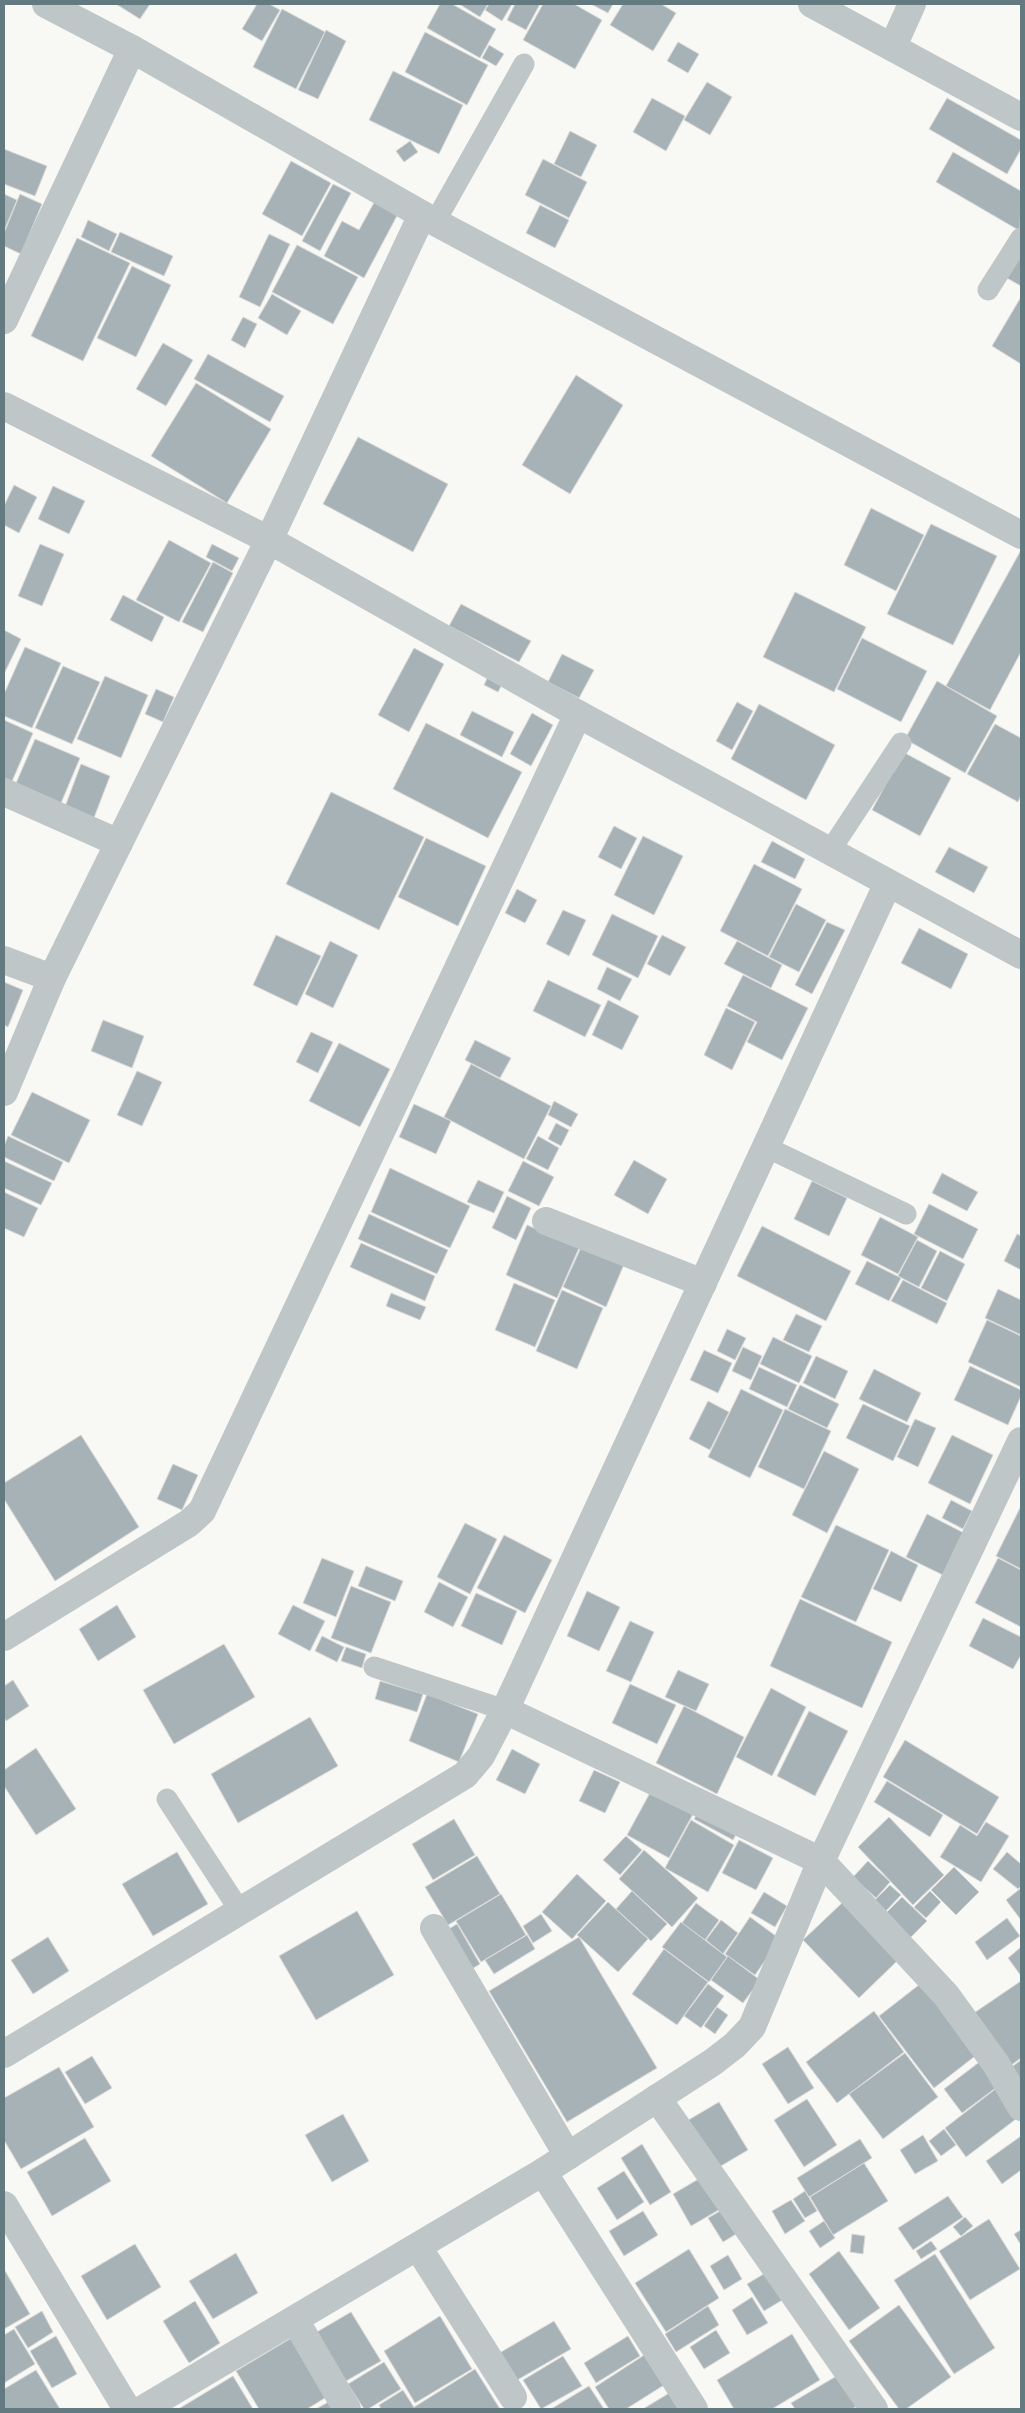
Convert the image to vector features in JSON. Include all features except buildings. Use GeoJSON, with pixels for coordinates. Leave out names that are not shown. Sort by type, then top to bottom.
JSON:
{"type":"FeatureCollection","features":[{"type":"Feature","properties":{"kind":"street"},"geometry":{"type":"LineString","coordinates":[[812,4],[893,46],[1021,117]]}},
{"type":"Feature","properties":{"kind":"street"},"geometry":{"type":"LineString","coordinates":[[893,46],[912,4]]}},
{"type":"Feature","properties":{"kind":"street"},"geometry":{"type":"LineString","coordinates":[[56,6],[428,218],[1021,535]]}},
{"type":"Feature","properties":{"kind":"street"},"geometry":{"type":"LineString","coordinates":[[4,320],[132,49]]}},
{"type":"Feature","properties":{"kind":"street"},"geometry":{"type":"LineString","coordinates":[[4,1092],[52,978],[428,218]]}},
{"type":"Feature","properties":{"kind":"street"},"geometry":{"type":"LineString","coordinates":[[4,406],[269,540],[578,714],[1021,955]]}},
{"type":"Feature","properties":{"kind":"street"},"geometry":{"type":"LineString","coordinates":[[4,1637],[189,1523],[202,1511],[578,714]]}},
{"type":"Feature","properties":{"kind":"street"},"geometry":{"type":"LineString","coordinates":[[4,792],[119,843]]}},
{"type":"Feature","properties":{"kind":"street"},"geometry":{"type":"LineString","coordinates":[[4,2054],[465,1775],[481,1756],[505,1710],[888,883]]}},
{"type":"Feature","properties":{"kind":"street"},"geometry":{"type":"LineString","coordinates":[[4,960],[52,978]]}},
{"type":"Feature","properties":{"kind":"street"},"geometry":{"type":"LineString","coordinates":[[546,1221],[703,1283]]}},
{"type":"Feature","properties":{"kind":"street"},"geometry":{"type":"LineString","coordinates":[[143,2409],[544,2172],[714,2062],[735,2045],[752,2026],[821,1861],[1021,1441]]}},
{"type":"Feature","properties":{"kind":"street"},"geometry":{"type":"LineString","coordinates":[[505,1710],[821,1861],[946,1995],[996,2064],[1021,2107]]}},
{"type":"Feature","properties":{"kind":"street"},"geometry":{"type":"LineString","coordinates":[[434,1928],[568,2156]]}},
{"type":"Feature","properties":{"kind":"street"},"geometry":{"type":"LineString","coordinates":[[657,2098],[874,2409]]}},
{"type":"Feature","properties":{"kind":"street"},"geometry":{"type":"LineString","coordinates":[[544,2172],[694,2409]]}},
{"type":"Feature","properties":{"kind":"street"},"geometry":{"type":"LineString","coordinates":[[4,2205],[127,2409]]}},
{"type":"Feature","properties":{"kind":"street"},"geometry":{"type":"LineString","coordinates":[[418,2247],[513,2397]]}},
{"type":"Feature","properties":{"kind":"street"},"geometry":{"type":"LineString","coordinates":[[295,2320],[347,2409]]}},
{"type":"Feature","properties":{"kind":"lane"},"geometry":{"type":"LineString","coordinates":[[428,218],[524,64]]}},
{"type":"Feature","properties":{"kind":"lane"},"geometry":{"type":"LineString","coordinates":[[988,290],[1021,238]]}},
{"type":"Feature","properties":{"kind":"lane"},"geometry":{"type":"LineString","coordinates":[[830,851],[901,743]]}},
{"type":"Feature","properties":{"kind":"lane"},"geometry":{"type":"LineString","coordinates":[[766,1147],[906,1214]]}},
{"type":"Feature","properties":{"kind":"lane"},"geometry":{"type":"LineString","coordinates":[[374,1667],[505,1710]]}},
{"type":"Feature","properties":{"kind":"lane"},"geometry":{"type":"LineString","coordinates":[[166,1799],[240,1911]]}}]}
